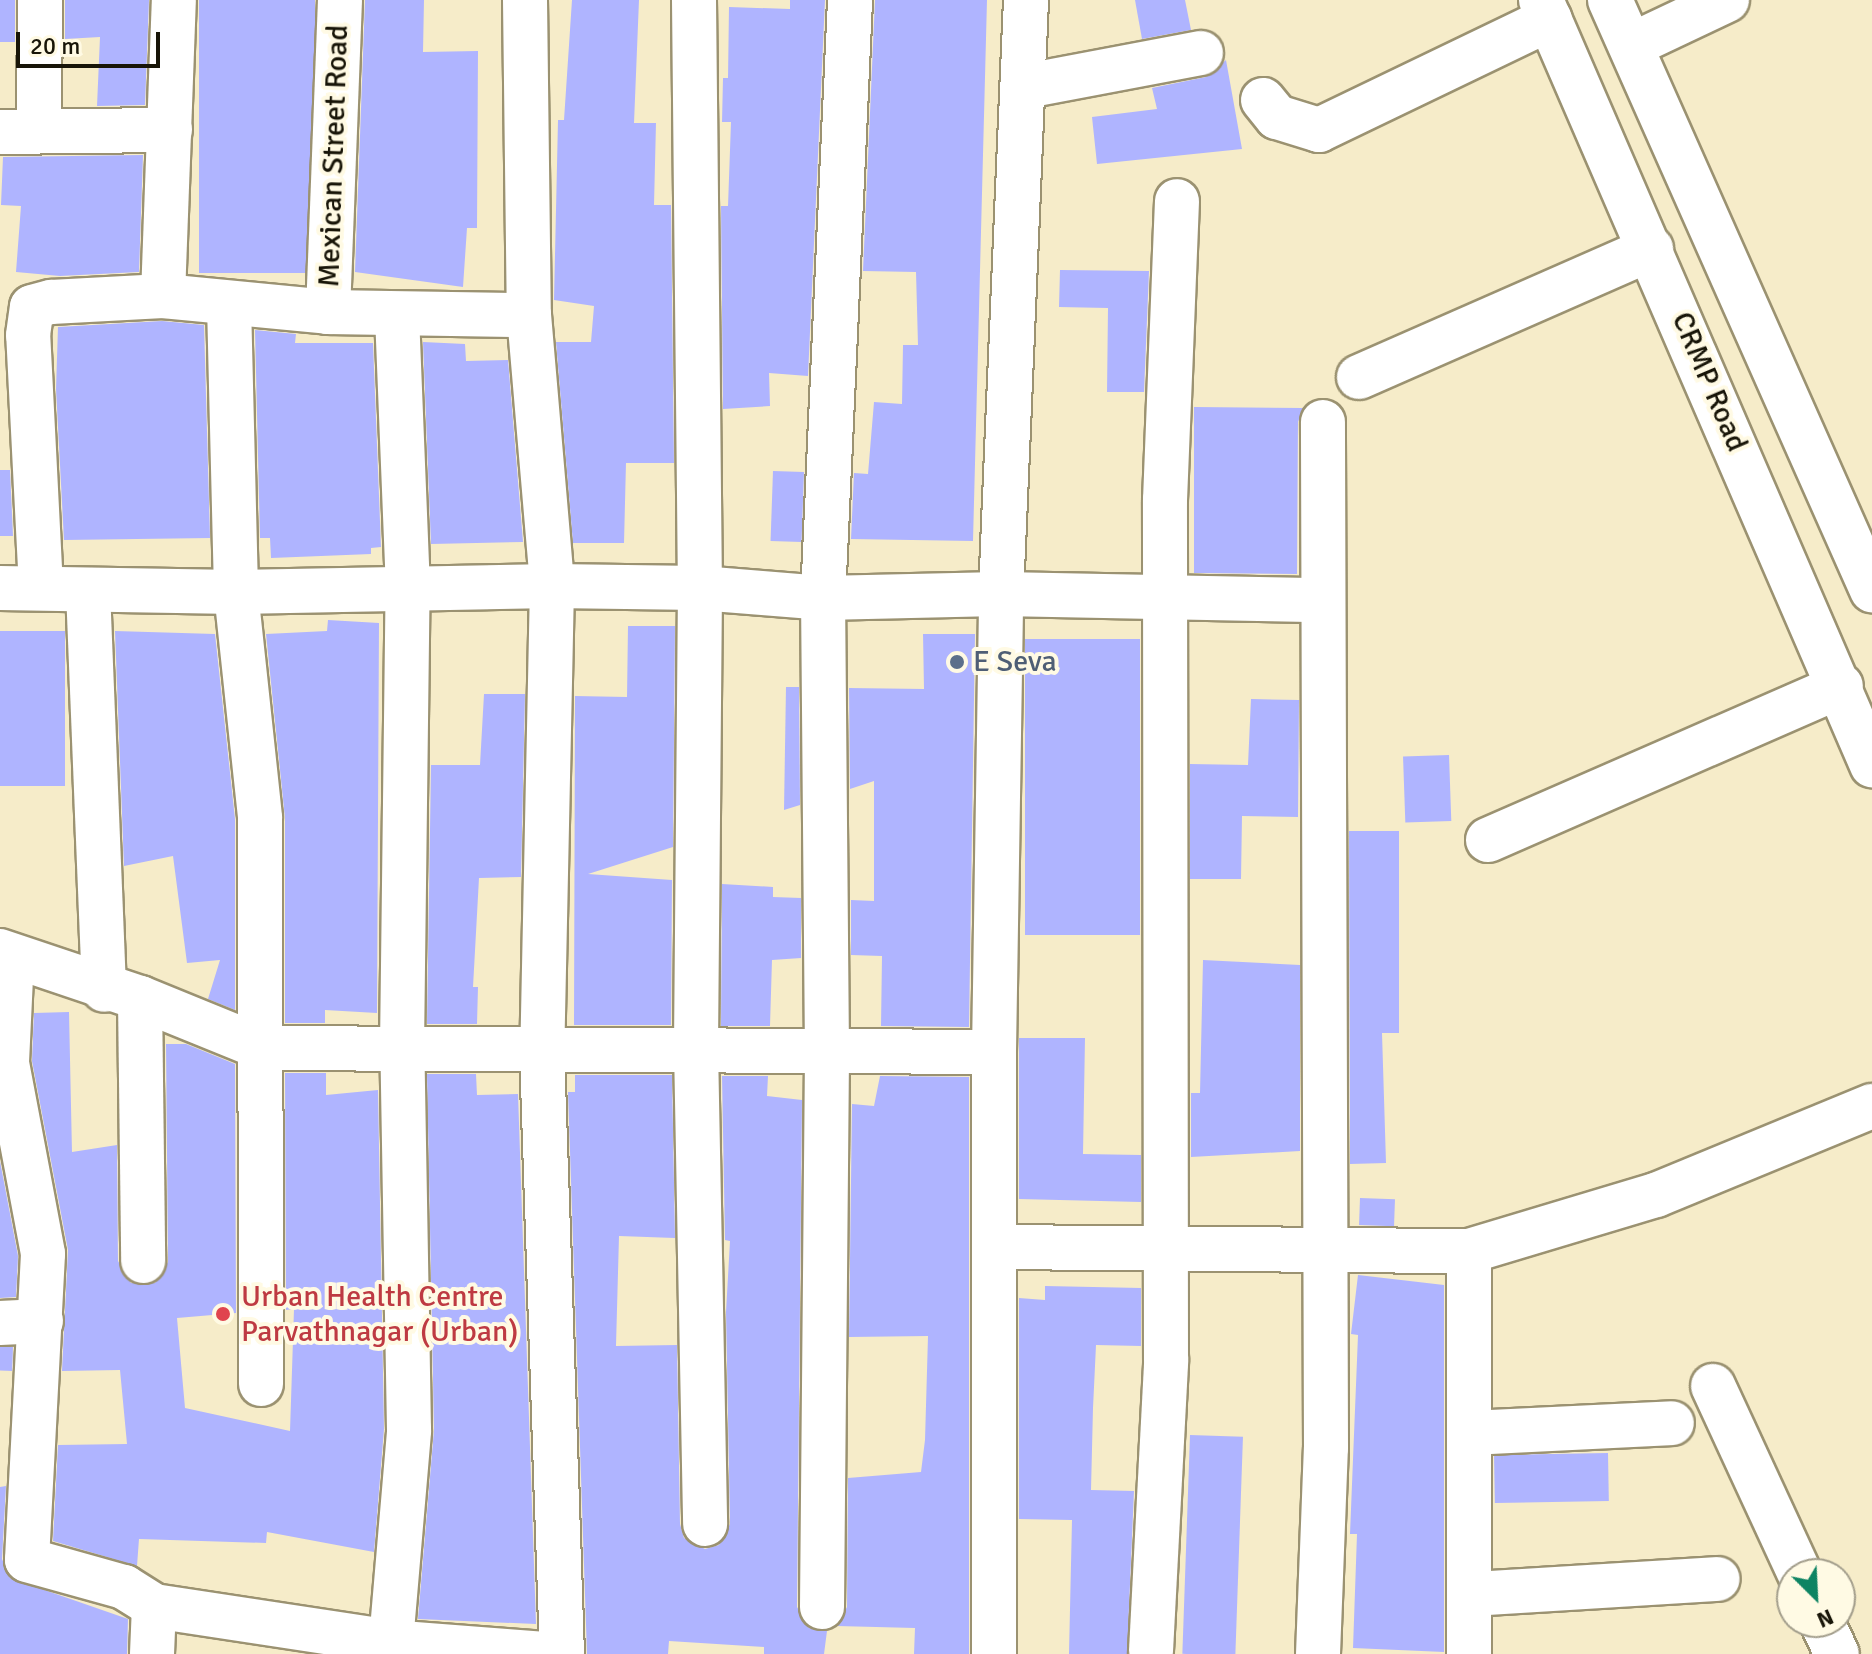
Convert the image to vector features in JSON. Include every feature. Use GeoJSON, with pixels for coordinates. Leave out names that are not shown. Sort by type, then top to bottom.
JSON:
{"type":"FeatureCollection","features":[{"type":"Feature","properties":{"kind":"street"},"geometry":{"type":"LineString","coordinates":[[40,0],[20,132],[170,130]]}},
{"type":"Feature","properties":{"kind":"street"},"geometry":{"type":"LineString","coordinates":[[163,296],[174,0]]}},
{"type":"Feature","properties":{"kind":"street","name":"Mexican Street Road"},"geometry":{"type":"LineString","coordinates":[[328,312],[340,0]]}},
{"type":"Feature","properties":{"kind":"street"},"geometry":{"type":"LineString","coordinates":[[525,0],[529,315],[552,586],[542,1052],[562,1654]]}},
{"type":"Feature","properties":{"kind":"street"},"geometry":{"type":"LineString","coordinates":[[694,0],[700,588],[696,1048],[705,1524]]}},
{"type":"Feature","properties":{"kind":"street"},"geometry":{"type":"LineString","coordinates":[[822,1607],[827,1052],[823,598],[850,0]]}},
{"type":"Feature","properties":{"kind":"street"},"geometry":{"type":"LineString","coordinates":[[994,1654],[994,1052],[1001,594],[1026,86],[1026,0]]}},
{"type":"Feature","properties":{"kind":"street"},"geometry":{"type":"LineString","coordinates":[[1610,0],[1872,590]]}},
{"type":"Feature","properties":{"kind":"street"},"geometry":{"type":"LineString","coordinates":[[1632,45],[1727,0]]}},
{"type":"Feature","properties":{"kind":"street"},"geometry":{"type":"LineString","coordinates":[[1263,100],[1277,117],[1319,130],[1546,9]]}},
{"type":"Feature","properties":{"kind":"street","name":"CRMP Road"},"geometry":{"type":"LineString","coordinates":[[1546,9],[1841,686],[1872,765]]}},
{"type":"Feature","properties":{"kind":"street"},"geometry":{"type":"LineString","coordinates":[[1026,86],[1201,53]]}},
{"type":"Feature","properties":{"kind":"street"},"geometry":{"type":"LineString","coordinates":[[1151,1651],[1166,1360],[1165,599],[1177,201]]}},
{"type":"Feature","properties":{"kind":"street"},"geometry":{"type":"LineString","coordinates":[[1359,377],[1651,249]]}},
{"type":"Feature","properties":{"kind":"street"},"geometry":{"type":"LineString","coordinates":[[529,315],[328,312],[163,296],[51,302],[27,313],[20,588],[236,592],[552,586],[700,588],[823,598],[1001,594],[1323,600]]}},
{"type":"Feature","properties":{"kind":"street"},"geometry":{"type":"LineString","coordinates":[[229,304],[236,592],[260,818],[263,1048],[261,1384]]}},
{"type":"Feature","properties":{"kind":"street"},"geometry":{"type":"LineString","coordinates":[[391,1642],[409,1430],[402,1048],[408,589],[397,315]]}},
{"type":"Feature","properties":{"kind":"street"},"geometry":{"type":"LineString","coordinates":[[1318,1654],[1326,1448],[1323,422]]}},
{"type":"Feature","properties":{"kind":"street"},"geometry":{"type":"LineString","coordinates":[[88,590],[143,1261]]}},
{"type":"Feature","properties":{"kind":"street"},"geometry":{"type":"LineString","coordinates":[[1488,840],[1841,686]]}},
{"type":"Feature","properties":{"kind":"street"},"geometry":{"type":"LineString","coordinates":[[546,1654],[391,1642],[154,1606],[124,1587],[13,1560],[21,1322],[43,1254],[7,1063],[6,954],[263,1048],[542,1052],[696,1048],[994,1052]]}},
{"type":"Feature","properties":{"kind":"street"},"geometry":{"type":"LineString","coordinates":[[994,1247],[1167,1245],[1469,1251],[1656,1195],[1872,1106]]}},
{"type":"Feature","properties":{"kind":"street"},"geometry":{"type":"LineString","coordinates":[[1469,1251],[1472,1594],[1469,1654]]}},
{"type":"Feature","properties":{"kind":"street"},"geometry":{"type":"LineString","coordinates":[[1713,1386],[1793,1558]]}},
{"type":"Feature","properties":{"kind":"street"},"geometry":{"type":"LineString","coordinates":[[1471,1433],[1672,1423]]}},
{"type":"Feature","properties":{"kind":"street"},"geometry":{"type":"LineString","coordinates":[[1472,1594],[1718,1579]]}},
{"type":"Feature","properties":{"kind":"street"},"geometry":{"type":"LineString","coordinates":[[152,1654],[154,1606]]}},
{"type":"Feature","properties":{"kind":"building"},"geometry":{"type":"Polygon","coordinates":[[[0,0],[15,0],[15,42],[0,42],[0,0]]]}},
{"type":"Feature","properties":{"kind":"building"},"geometry":{"type":"Polygon","coordinates":[[[65,0],[149,0],[145,105],[97,106],[100,37],[65,39],[65,0]]]}},
{"type":"Feature","properties":{"kind":"building"},"geometry":{"type":"Polygon","coordinates":[[[199,0],[315,0],[315,273],[199,273],[199,0]]]}},
{"type":"Feature","properties":{"kind":"building"},"geometry":{"type":"Polygon","coordinates":[[[365,0],[424,0],[423,52],[478,51],[477,228],[467,228],[463,287],[355,272],[365,0]]]}},
{"type":"Feature","properties":{"kind":"building"},"geometry":{"type":"Polygon","coordinates":[[[572,0],[639,0],[634,123],[656,123],[654,205],[671,205],[674,463],[626,463],[624,543],[573,543],[556,342],[591,342],[594,306],[554,300],[558,120],[564,120],[572,0]]]}},
{"type":"Feature","properties":{"kind":"building"},"geometry":{"type":"Polygon","coordinates":[[[790,0],[825,0],[808,376],[769,373],[770,406],[723,409],[721,206],[728,206],[731,122],[722,122],[723,78],[728,78],[729,7],[790,9],[790,0]]]}},
{"type":"Feature","properties":{"kind":"building"},"geometry":{"type":"Polygon","coordinates":[[[875,0],[987,0],[973,541],[851,539],[854,473],[868,474],[874,402],[902,404],[903,345],[918,345],[916,272],[863,271],[875,0]]]}},
{"type":"Feature","properties":{"kind":"building"},"geometry":{"type":"Polygon","coordinates":[[[1135,0],[1185,0],[1191,30],[1142,39],[1135,0]]]}},
{"type":"Feature","properties":{"kind":"building"},"geometry":{"type":"Polygon","coordinates":[[[1226,60],[1242,149],[1097,164],[1092,117],[1157,109],[1152,88],[1206,77],[1226,60]]]}},
{"type":"Feature","properties":{"kind":"building"},"geometry":{"type":"Polygon","coordinates":[[[143,155],[139,272],[60,276],[16,272],[21,206],[1,205],[3,157],[143,155]]]}},
{"type":"Feature","properties":{"kind":"building"},"geometry":{"type":"Polygon","coordinates":[[[1060,270],[1149,271],[1144,392],[1107,392],[1108,308],[1059,307],[1060,270]]]}},
{"type":"Feature","properties":{"kind":"building"},"geometry":{"type":"Polygon","coordinates":[[[162,321],[204,325],[210,538],[64,540],[56,389],[58,327],[162,321]]]}},
{"type":"Feature","properties":{"kind":"building"},"geometry":{"type":"Polygon","coordinates":[[[255,330],[296,334],[295,343],[373,343],[381,547],[371,548],[371,554],[271,558],[270,538],[260,538],[255,330]]]}},
{"type":"Feature","properties":{"kind":"building"},"geometry":{"type":"Polygon","coordinates":[[[423,342],[465,344],[466,361],[508,360],[523,542],[431,544],[423,342]]]}},
{"type":"Feature","properties":{"kind":"building"},"geometry":{"type":"Polygon","coordinates":[[[1194,407],[1303,408],[1298,422],[1297,574],[1194,573],[1194,407]]]}},
{"type":"Feature","properties":{"kind":"building"},"geometry":{"type":"Polygon","coordinates":[[[0,470],[10,470],[13,536],[0,536],[0,470]]]}},
{"type":"Feature","properties":{"kind":"building"},"geometry":{"type":"Polygon","coordinates":[[[773,471],[804,472],[802,542],[771,541],[773,471]]]}},
{"type":"Feature","properties":{"kind":"building"},"geometry":{"type":"Polygon","coordinates":[[[328,620],[379,623],[377,1013],[325,1010],[325,1023],[285,1023],[285,818],[266,634],[327,631],[328,620]]]}},
{"type":"Feature","properties":{"kind":"building"},"geometry":{"type":"Polygon","coordinates":[[[628,626],[675,626],[673,847],[588,874],[672,880],[671,1025],[574,1025],[575,696],[627,697],[628,626]]]}},
{"type":"Feature","properties":{"kind":"building"},"geometry":{"type":"Polygon","coordinates":[[[0,631],[65,631],[65,786],[0,786],[0,631]]]}},
{"type":"Feature","properties":{"kind":"building"},"geometry":{"type":"Polygon","coordinates":[[[115,631],[215,634],[235,819],[235,1010],[208,999],[220,960],[187,963],[173,856],[124,866],[115,631]]]}},
{"type":"Feature","properties":{"kind":"building"},"geometry":{"type":"Polygon","coordinates":[[[923,634],[975,634],[969,1027],[881,1026],[882,956],[851,955],[851,900],[874,901],[874,781],[850,789],[849,688],[924,689],[923,634]]]}},
{"type":"Feature","properties":{"kind":"building"},"geometry":{"type":"Polygon","coordinates":[[[1025,639],[1140,639],[1140,935],[1025,935],[1025,639]]]}},
{"type":"Feature","properties":{"kind":"building"},"geometry":{"type":"Polygon","coordinates":[[[786,687],[799,687],[800,805],[784,810],[786,687]]]}},
{"type":"Feature","properties":{"kind":"building"},"geometry":{"type":"Polygon","coordinates":[[[484,694],[525,694],[521,877],[479,878],[473,987],[478,987],[477,1024],[427,1024],[431,765],[480,765],[484,694]]]}},
{"type":"Feature","properties":{"kind":"building"},"geometry":{"type":"Polygon","coordinates":[[[1251,699],[1299,700],[1298,817],[1242,816],[1241,879],[1190,879],[1190,764],[1248,765],[1251,699]]]}},
{"type":"Feature","properties":{"kind":"building"},"geometry":{"type":"Polygon","coordinates":[[[1449,755],[1451,821],[1405,823],[1403,757],[1449,755]]]}},
{"type":"Feature","properties":{"kind":"building"},"geometry":{"type":"Polygon","coordinates":[[[1349,831],[1399,831],[1399,1033],[1382,1033],[1386,1163],[1350,1164],[1349,831]]]}},
{"type":"Feature","properties":{"kind":"building"},"geometry":{"type":"Polygon","coordinates":[[[722,884],[773,887],[773,897],[801,898],[801,958],[772,960],[770,1026],[721,1026],[722,884]]]}},
{"type":"Feature","properties":{"kind":"building"},"geometry":{"type":"Polygon","coordinates":[[[1203,960],[1300,965],[1300,1151],[1191,1157],[1191,1093],[1200,1093],[1203,960]]]}},
{"type":"Feature","properties":{"kind":"building"},"geometry":{"type":"Polygon","coordinates":[[[69,1012],[72,1152],[117,1145],[118,1261],[131,1283],[155,1283],[168,1262],[166,1044],[186,1044],[235,1064],[236,1313],[177,1318],[185,1408],[290,1431],[294,1309],[286,1310],[285,1073],[326,1073],[326,1095],[378,1090],[384,1429],[374,1552],[267,1532],[266,1543],[139,1539],[137,1566],[53,1541],[58,1445],[127,1444],[120,1370],[62,1371],[68,1250],[32,1061],[34,1013],[69,1012]]]}},
{"type":"Feature","properties":{"kind":"building"},"geometry":{"type":"Polygon","coordinates":[[[1019,1038],[1085,1038],[1083,1154],[1141,1155],[1141,1202],[1019,1199],[1019,1038]]]}},
{"type":"Feature","properties":{"kind":"building"},"geometry":{"type":"Polygon","coordinates":[[[427,1074],[476,1074],[477,1095],[518,1094],[536,1624],[418,1619],[434,1430],[427,1074]]]}},
{"type":"Feature","properties":{"kind":"building"},"geometry":{"type":"Polygon","coordinates":[[[575,1075],[672,1075],[675,1238],[619,1236],[616,1346],[677,1345],[680,1524],[684,1538],[705,1549],[719,1545],[730,1524],[726,1312],[730,1241],[725,1240],[722,1076],[768,1076],[767,1096],[802,1100],[797,1607],[809,1628],[827,1631],[824,1654],[764,1654],[764,1647],[669,1641],[668,1654],[587,1654],[568,1092],[575,1092],[575,1075]]]}},
{"type":"Feature","properties":{"kind":"building"},"geometry":{"type":"Polygon","coordinates":[[[880,1076],[969,1077],[969,1654],[914,1654],[915,1628],[837,1626],[847,1607],[848,1478],[921,1472],[925,1440],[928,1336],[849,1337],[852,1104],[874,1106],[880,1076]]]}},
{"type":"Feature","properties":{"kind":"building"},"geometry":{"type":"Polygon","coordinates":[[[0,1161],[18,1256],[16,1297],[0,1298],[0,1161]]]}},
{"type":"Feature","properties":{"kind":"building"},"geometry":{"type":"Polygon","coordinates":[[[1360,1198],[1395,1199],[1394,1226],[1359,1225],[1360,1198]]]}},
{"type":"Feature","properties":{"kind":"building"},"geometry":{"type":"Polygon","coordinates":[[[1358,1275],[1444,1285],[1444,1652],[1353,1648],[1357,1534],[1350,1534],[1358,1335],[1351,1334],[1358,1275]]]}},
{"type":"Feature","properties":{"kind":"building"},"geometry":{"type":"Polygon","coordinates":[[[1045,1286],[1141,1288],[1141,1346],[1096,1345],[1093,1408],[1091,1490],[1134,1491],[1127,1654],[1069,1654],[1072,1520],[1019,1519],[1019,1298],[1045,1300],[1045,1286]]]}},
{"type":"Feature","properties":{"kind":"building"},"geometry":{"type":"Polygon","coordinates":[[[0,1347],[13,1347],[12,1371],[0,1371],[0,1347]]]}},
{"type":"Feature","properties":{"kind":"building"},"geometry":{"type":"Polygon","coordinates":[[[1190,1435],[1243,1437],[1235,1654],[1182,1654],[1190,1435]]]}},
{"type":"Feature","properties":{"kind":"building"},"geometry":{"type":"Polygon","coordinates":[[[1608,1453],[1609,1501],[1495,1503],[1494,1455],[1608,1453]]]}},
{"type":"Feature","properties":{"kind":"building"},"geometry":{"type":"Polygon","coordinates":[[[6,1486],[2,1559],[10,1578],[128,1619],[127,1654],[0,1654],[0,1487],[6,1486]]]}},
{"type":"Feature","properties":{"kind":"place","name":"E Seva"},"geometry":{"type":"Point","coordinates":[957,662]}},
{"type":"Feature","properties":{"kind":"place","name":"Urban Health Centre Parvathnagar (Urban)"},"geometry":{"type":"Point","coordinates":[223,1314]}}]}
